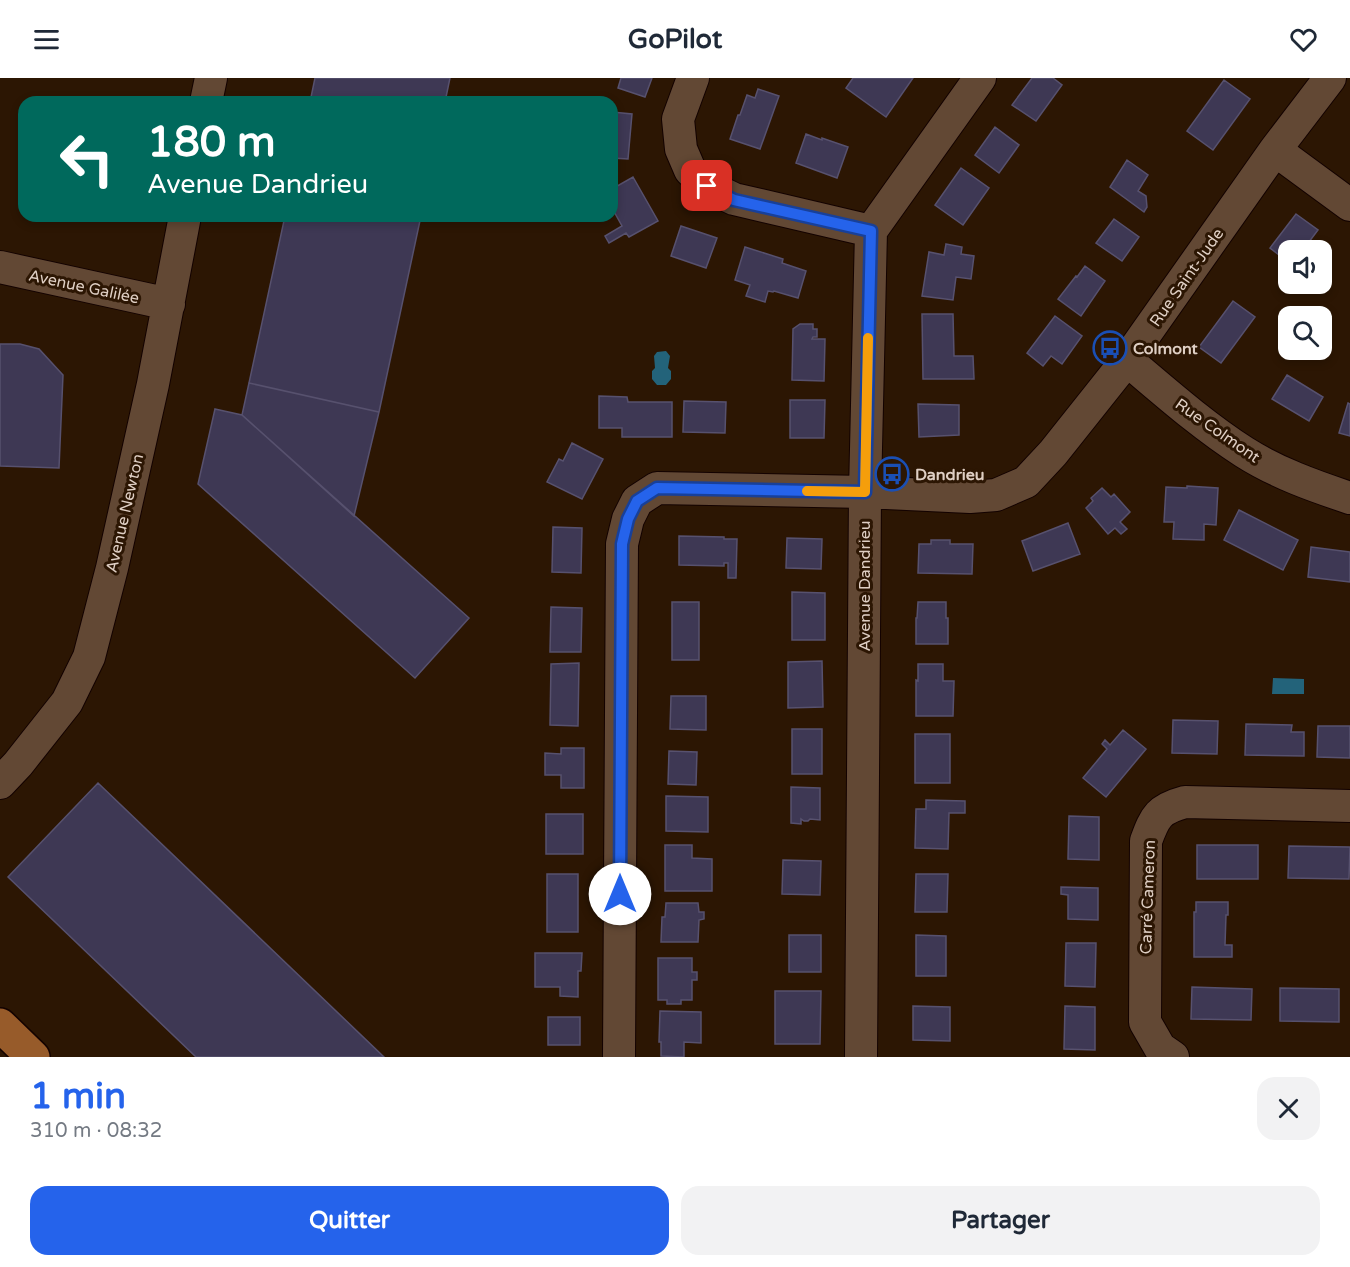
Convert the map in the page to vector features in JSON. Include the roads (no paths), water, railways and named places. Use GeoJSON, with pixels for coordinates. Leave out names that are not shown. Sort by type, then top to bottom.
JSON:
{"type":"FeatureCollection","features":[{"type":"Feature","properties":{"kind":"main road"},"geometry":{"type":"LineString","coordinates":[[0,1026],[33,1057]]}},
{"type":"Feature","properties":{"kind":"street"},"geometry":{"type":"LineString","coordinates":[[207,96],[211,78]]}},
{"type":"Feature","properties":{"kind":"street"},"geometry":{"type":"LineString","coordinates":[[693,78],[678,119],[681,149],[690,170],[707,186],[734,200],[871,231],[980,78]]}},
{"type":"Feature","properties":{"kind":"street","name":"Rue Saint-Jude"},"geometry":{"type":"LineString","coordinates":[[619,1057],[622,544],[628,519],[637,501],[657,488],[865,492],[970,497],[996,495],[1026,482],[1053,453],[1127,360],[1275,150],[1330,78]]}},
{"type":"Feature","properties":{"kind":"street"},"geometry":{"type":"LineString","coordinates":[[1275,150],[1350,205]]}},
{"type":"Feature","properties":{"kind":"street","name":"Avenue Newton"},"geometry":{"type":"LineString","coordinates":[[0,783],[67,702],[89,657],[114,556],[169,304],[184,222]]}},
{"type":"Feature","properties":{"kind":"street","name":"Avenue Dandrieu"},"geometry":{"type":"LineString","coordinates":[[861,1057],[865,492],[871,231]]}},
{"type":"Feature","properties":{"kind":"street","name":"Avenue Galilée"},"geometry":{"type":"LineString","coordinates":[[0,267],[169,304]]}},
{"type":"Feature","properties":{"kind":"street","name":"Rue Colmont"},"geometry":{"type":"LineString","coordinates":[[1127,360],[1192,415],[1245,452],[1301,481],[1350,498]]}},
{"type":"Feature","properties":{"kind":"street","name":"Carré Cameron"},"geometry":{"type":"LineString","coordinates":[[1173,1057],[1160,1048],[1145,1022],[1146,841],[1158,815],[1170,806],[1185,802],[1350,806]]}},
{"type":"Feature","properties":{"kind":"water"},"geometry":{"type":"Polygon","coordinates":[[[666,351],[670,356],[668,368],[671,371],[671,379],[666,385],[657,385],[652,379],[652,371],[655,368],[654,356],[657,352],[666,351]]]}},
{"type":"Feature","properties":{"kind":"water"},"geometry":{"type":"Polygon","coordinates":[[[1273,678],[1304,679],[1304,694],[1272,694],[1273,678]]]}},
{"type":"Feature","properties":{"kind":"place","name":"Colmont"},"geometry":{"type":"Point","coordinates":[1110,348]}},
{"type":"Feature","properties":{"kind":"place","name":"Dandrieu"},"geometry":{"type":"Point","coordinates":[892,474]}}]}
